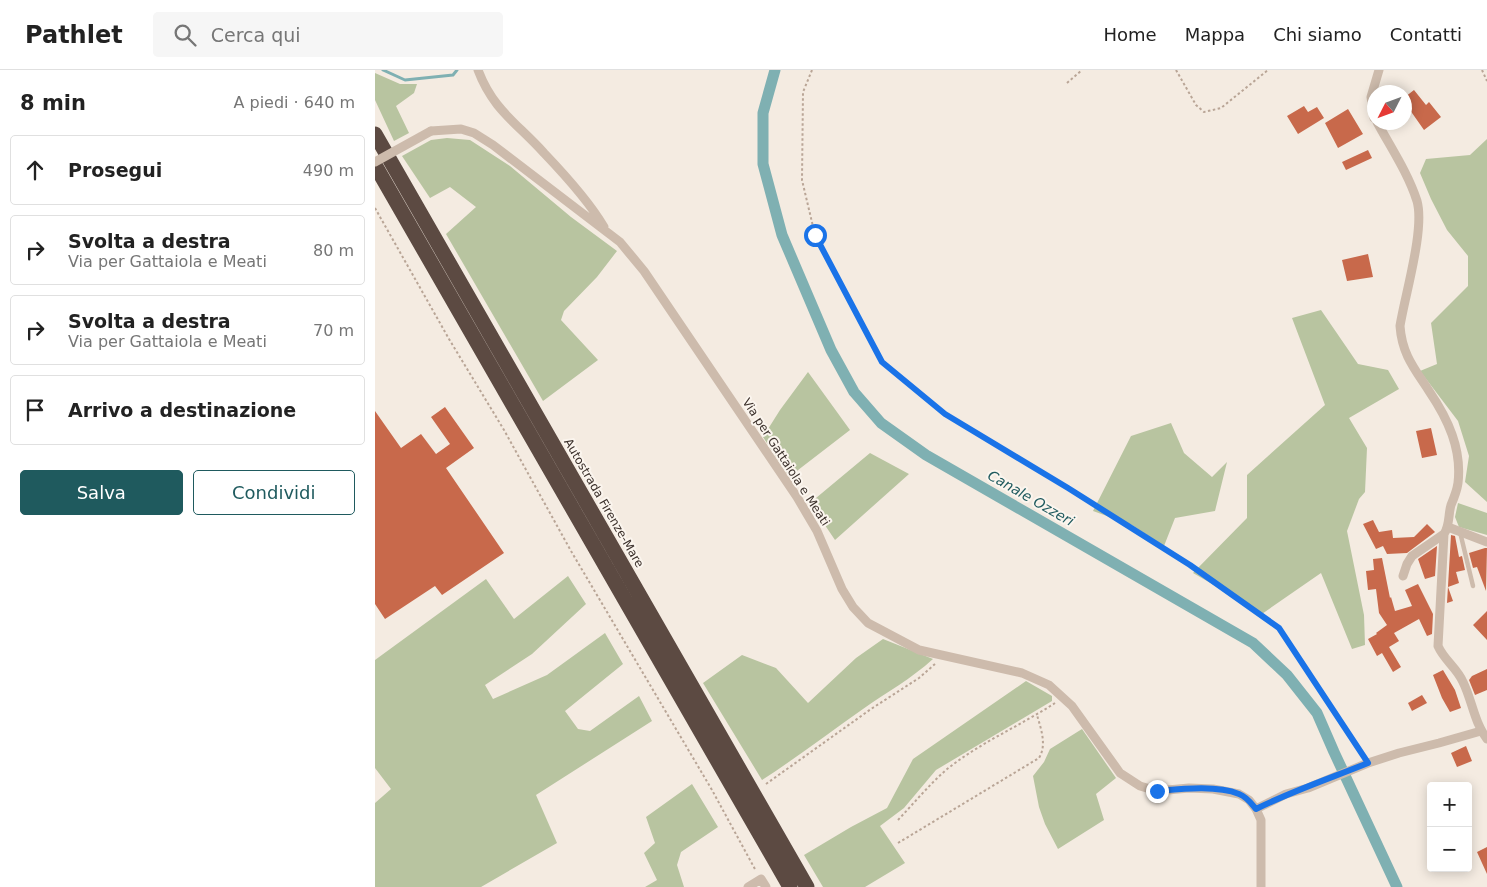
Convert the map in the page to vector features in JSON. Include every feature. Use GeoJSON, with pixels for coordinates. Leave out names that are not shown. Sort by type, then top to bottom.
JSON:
{"type":"FeatureCollection","features":[{"type":"Feature","properties":{"kind":"highway","name":"Autostrada Firenze-Mare"},"geometry":{"type":"LineString","coordinates":[[375,134],[807,887]]}},
{"type":"Feature","properties":{"kind":"highway"},"geometry":{"type":"LineString","coordinates":[[375,163],[790,887]]}},
{"type":"Feature","properties":{"kind":"street"},"geometry":{"type":"LineString","coordinates":[[478,70],[485,87],[499,109],[544,152],[594,210],[607,232]]}},
{"type":"Feature","properties":{"kind":"street"},"geometry":{"type":"LineString","coordinates":[[1375,85],[1379,70]]}},
{"type":"Feature","properties":{"kind":"street","name":"Via per Gattaiola e Meati"},"geometry":{"type":"LineString","coordinates":[[375,163],[431,131],[461,128],[474,133],[493,145],[620,242],[644,270],[797,497],[817,531],[841,590],[868,623],[919,650],[1022,673],[1049,685],[1072,706],[1120,773],[1140,786],[1157,791],[1189,788],[1213,789],[1239,794],[1249,800],[1256,809]]}},
{"type":"Feature","properties":{"kind":"street"},"geometry":{"type":"LineString","coordinates":[[1381,130],[1408,180],[1417,203],[1419,230],[1400,326],[1401,342],[1409,362],[1447,419],[1458,453],[1458,484],[1450,508],[1446,531],[1438,646],[1442,655],[1462,679],[1481,731],[1487,739]]}},
{"type":"Feature","properties":{"kind":"street"},"geometry":{"type":"LineString","coordinates":[[1403,576],[1407,564],[1413,556],[1446,531],[1460,532],[1487,542]]}},
{"type":"Feature","properties":{"kind":"street"},"geometry":{"type":"LineString","coordinates":[[1261,887],[1261,820],[1256,809],[1286,794],[1308,788],[1368,763],[1481,731]]}},
{"type":"Feature","properties":{"kind":"street"},"geometry":{"type":"LineString","coordinates":[[747,887],[763,883]]}},
{"type":"Feature","properties":{"kind":"lane"},"geometry":{"type":"LineString","coordinates":[[1460,532],[1473,586]]}},
{"type":"Feature","properties":{"kind":"path"},"geometry":{"type":"LineString","coordinates":[[812,70],[803,92],[802,180],[815,235],[882,362],[945,414],[1068,488],[1190,565],[1279,628],[1368,763]]}},
{"type":"Feature","properties":{"kind":"path"},"geometry":{"type":"LineString","coordinates":[[1067,83],[1082,70]]}},
{"type":"Feature","properties":{"kind":"path"},"geometry":{"type":"LineString","coordinates":[[1176,70],[1196,105],[1204,112],[1221,108],[1268,70]]}},
{"type":"Feature","properties":{"kind":"path"},"geometry":{"type":"LineString","coordinates":[[1482,70],[1487,80]]}},
{"type":"Feature","properties":{"kind":"path"},"geometry":{"type":"LineString","coordinates":[[375,208],[449,339],[504,430],[576,559],[712,790],[763,883]]}},
{"type":"Feature","properties":{"kind":"path"},"geometry":{"type":"LineString","coordinates":[[766,784],[871,709],[919,678],[944,656]]}},
{"type":"Feature","properties":{"kind":"path"},"geometry":{"type":"LineString","coordinates":[[898,820],[947,769],[975,750],[1064,698]]}},
{"type":"Feature","properties":{"kind":"path"},"geometry":{"type":"LineString","coordinates":[[898,843],[1039,758],[1043,751],[1042,731],[1037,715]]}},
{"type":"Feature","properties":{"kind":"green space"},"geometry":{"type":"Polygon","coordinates":[[[375,73],[400,84],[417,84],[414,93],[396,106],[409,133],[394,141],[375,100],[375,73]]]}},
{"type":"Feature","properties":{"kind":"green space"},"geometry":{"type":"Polygon","coordinates":[[[447,138],[470,140],[510,166],[571,217],[617,251],[597,277],[564,311],[561,320],[598,360],[543,401],[446,234],[476,207],[450,187],[430,198],[402,156],[431,140],[447,138]]]}},
{"type":"Feature","properties":{"kind":"green space"},"geometry":{"type":"Polygon","coordinates":[[[1487,139],[1487,502],[1465,482],[1469,456],[1458,421],[1420,371],[1437,364],[1431,323],[1468,286],[1468,256],[1447,230],[1420,173],[1426,159],[1470,155],[1487,139]]]}},
{"type":"Feature","properties":{"kind":"green space"},"geometry":{"type":"Polygon","coordinates":[[[1321,310],[1358,364],[1388,370],[1399,389],[1349,418],[1367,448],[1365,492],[1359,499],[1347,531],[1364,615],[1365,645],[1352,649],[1321,573],[1259,616],[1233,596],[1193,573],[1247,518],[1247,475],[1325,405],[1292,318],[1321,310]]]}},
{"type":"Feature","properties":{"kind":"green space"},"geometry":{"type":"Polygon","coordinates":[[[808,372],[850,430],[789,477],[763,437],[808,372]]]}},
{"type":"Feature","properties":{"kind":"green space"},"geometry":{"type":"Polygon","coordinates":[[[1171,423],[1184,453],[1212,477],[1227,462],[1215,511],[1175,518],[1164,546],[1132,525],[1093,511],[1131,436],[1171,423]]]}},
{"type":"Feature","properties":{"kind":"green space"},"geometry":{"type":"Polygon","coordinates":[[[870,453],[909,474],[835,540],[810,503],[870,453]]]}},
{"type":"Feature","properties":{"kind":"green space"},"geometry":{"type":"Polygon","coordinates":[[[1458,503],[1487,513],[1487,535],[1459,527],[1455,517],[1458,503]]]}},
{"type":"Feature","properties":{"kind":"green space"},"geometry":{"type":"Polygon","coordinates":[[[568,576],[586,604],[532,654],[485,685],[493,699],[547,675],[605,633],[623,664],[565,711],[578,729],[590,731],[639,696],[652,721],[536,795],[557,843],[481,887],[375,887],[375,803],[391,789],[375,768],[375,660],[486,579],[514,619],[568,576]]]}},
{"type":"Feature","properties":{"kind":"green space"},"geometry":{"type":"Polygon","coordinates":[[[883,639],[933,659],[908,679],[762,780],[703,683],[742,655],[776,668],[808,703],[856,658],[883,639]]]}},
{"type":"Feature","properties":{"kind":"green space"},"geometry":{"type":"Polygon","coordinates":[[[1026,681],[1052,696],[1052,701],[936,770],[904,808],[880,826],[905,863],[865,887],[823,887],[804,855],[887,808],[913,759],[1026,681]]]}},
{"type":"Feature","properties":{"kind":"green space"},"geometry":{"type":"Polygon","coordinates":[[[1082,729],[1116,778],[1096,794],[1104,820],[1058,849],[1045,824],[1039,807],[1033,776],[1044,762],[1050,749],[1082,729]]]}},
{"type":"Feature","properties":{"kind":"green space"},"geometry":{"type":"Polygon","coordinates":[[[692,784],[718,827],[681,852],[677,865],[684,887],[645,887],[657,880],[644,853],[655,843],[646,817],[692,784]]]}},
{"type":"Feature","properties":{"kind":"building"},"geometry":{"type":"Polygon","coordinates":[[[1414,90],[1426,105],[1429,102],[1441,117],[1424,130],[1412,113],[1412,92],[1414,90]]]}},
{"type":"Feature","properties":{"kind":"building"},"geometry":{"type":"Polygon","coordinates":[[[1304,106],[1308,112],[1317,107],[1324,118],[1298,134],[1287,116],[1304,106]]]}},
{"type":"Feature","properties":{"kind":"building"},"geometry":{"type":"Polygon","coordinates":[[[1348,109],[1363,134],[1338,148],[1325,123],[1348,109]]]}},
{"type":"Feature","properties":{"kind":"building"},"geometry":{"type":"Polygon","coordinates":[[[1368,150],[1372,158],[1346,170],[1342,162],[1368,150]]]}},
{"type":"Feature","properties":{"kind":"building"},"geometry":{"type":"Polygon","coordinates":[[[1368,254],[1373,277],[1347,281],[1342,260],[1368,254]]]}},
{"type":"Feature","properties":{"kind":"building"},"geometry":{"type":"Polygon","coordinates":[[[445,407],[474,448],[446,468],[504,553],[442,595],[435,586],[385,619],[375,604],[375,411],[401,448],[421,434],[436,454],[450,444],[431,417],[445,407]]]}},
{"type":"Feature","properties":{"kind":"building"},"geometry":{"type":"Polygon","coordinates":[[[1431,428],[1437,455],[1422,458],[1416,431],[1431,428]]]}},
{"type":"Feature","properties":{"kind":"building"},"geometry":{"type":"Polygon","coordinates":[[[1373,520],[1379,532],[1392,530],[1393,538],[1414,537],[1427,524],[1435,532],[1407,553],[1387,554],[1383,546],[1376,549],[1363,524],[1373,520]]]}},
{"type":"Feature","properties":{"kind":"building"},"geometry":{"type":"Polygon","coordinates":[[[1451,535],[1455,536],[1459,557],[1462,556],[1465,570],[1456,572],[1459,583],[1448,587],[1453,601],[1447,603],[1451,535]]]}},
{"type":"Feature","properties":{"kind":"building"},"geometry":{"type":"Polygon","coordinates":[[[1437,546],[1435,576],[1425,579],[1418,559],[1437,546]]]}},
{"type":"Feature","properties":{"kind":"building"},"geometry":{"type":"Polygon","coordinates":[[[1487,548],[1486,591],[1477,567],[1473,568],[1469,553],[1487,548]]]}},
{"type":"Feature","properties":{"kind":"building"},"geometry":{"type":"Polygon","coordinates":[[[1382,558],[1390,598],[1395,611],[1412,606],[1405,590],[1418,584],[1433,614],[1432,634],[1427,636],[1419,619],[1394,633],[1399,641],[1389,647],[1401,667],[1393,672],[1382,653],[1377,656],[1368,639],[1387,625],[1379,613],[1376,589],[1368,590],[1366,571],[1374,570],[1373,559],[1382,558]]]}},
{"type":"Feature","properties":{"kind":"building"},"geometry":{"type":"Polygon","coordinates":[[[1487,611],[1487,640],[1473,625],[1487,611]]]}},
{"type":"Feature","properties":{"kind":"building"},"geometry":{"type":"Polygon","coordinates":[[[1487,669],[1487,690],[1475,695],[1469,680],[1472,676],[1487,669]]]}},
{"type":"Feature","properties":{"kind":"building"},"geometry":{"type":"Polygon","coordinates":[[[1443,670],[1455,690],[1461,708],[1450,712],[1433,675],[1443,670]]]}},
{"type":"Feature","properties":{"kind":"building"},"geometry":{"type":"Polygon","coordinates":[[[1422,695],[1427,703],[1412,711],[1408,703],[1422,695]]]}},
{"type":"Feature","properties":{"kind":"building"},"geometry":{"type":"Polygon","coordinates":[[[1466,746],[1472,761],[1457,767],[1451,753],[1466,746]]]}},
{"type":"Feature","properties":{"kind":"building"},"geometry":{"type":"Polygon","coordinates":[[[1487,847],[1487,874],[1477,852],[1487,847]]]}},
{"type":"Feature","properties":{"kind":"waterway"},"geometry":{"type":"LineString","coordinates":[[383,70],[405,80],[453,75],[457,70]]}},
{"type":"Feature","properties":{"kind":"waterway","name":"Canale Ozzeri"},"geometry":{"type":"LineString","coordinates":[[775,70],[763,113],[763,164],[782,235],[831,350],[854,392],[881,423],[926,455],[1253,643],[1287,675],[1317,713],[1397,887]]}},
{"type":"Feature","properties":{"kind":"route"},"geometry":{"type":"LineString","coordinates":[[815,235],[882,362],[945,414],[1068,488],[1190,565],[1279,628],[1368,763],[1308,788],[1286,794],[1256,809],[1249,800],[1239,794],[1213,789],[1189,788],[1157,791]]}}]}
